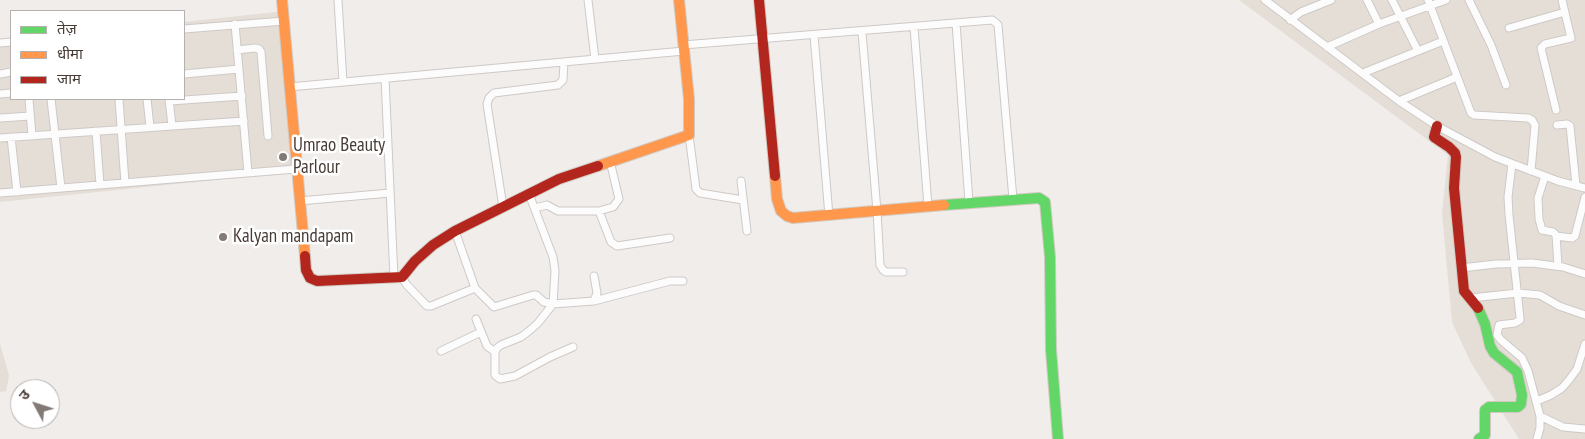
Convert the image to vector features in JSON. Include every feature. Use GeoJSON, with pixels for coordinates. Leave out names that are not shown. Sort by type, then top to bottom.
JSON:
{"type":"FeatureCollection","features":[{"type":"Feature","properties":{"kind":"street"},"geometry":{"type":"LineString","coordinates":[[282,0],[306,270],[310,278],[317,281],[398,277],[433,245],[455,231],[559,179],[689,134]]}},
{"type":"Feature","properties":{"kind":"street"},"geometry":{"type":"LineString","coordinates":[[338,0],[343,82]]}},
{"type":"Feature","properties":{"kind":"street"},"geometry":{"type":"LineString","coordinates":[[588,0],[595,59]]}},
{"type":"Feature","properties":{"kind":"street"},"geometry":{"type":"LineString","coordinates":[[679,0],[689,99],[689,134],[696,189],[700,193],[743,200]]}},
{"type":"Feature","properties":{"kind":"street"},"geometry":{"type":"LineString","coordinates":[[759,0],[779,206],[787,216],[793,218],[829,216],[1013,199],[1039,198],[1044,202],[1050,258],[1050,343],[1058,439]]}},
{"type":"Feature","properties":{"kind":"street"},"geometry":{"type":"LineString","coordinates":[[1265,0],[1399,101],[1438,126],[1482,151],[1512,164],[1585,188]]}},
{"type":"Feature","properties":{"kind":"street"},"geometry":{"type":"LineString","coordinates":[[1290,20],[1301,12],[1331,0]]}},
{"type":"Feature","properties":{"kind":"street"},"geometry":{"type":"LineString","coordinates":[[1367,0],[1379,24]]}},
{"type":"Feature","properties":{"kind":"street"},"geometry":{"type":"LineString","coordinates":[[1392,0],[1418,51]]}},
{"type":"Feature","properties":{"kind":"street"},"geometry":{"type":"LineString","coordinates":[[1327,47],[1429,3],[1446,0]]}},
{"type":"Feature","properties":{"kind":"street"},"geometry":{"type":"LineString","coordinates":[[1469,0],[1491,45],[1506,85]]}},
{"type":"Feature","properties":{"kind":"street"},"geometry":{"type":"LineString","coordinates":[[1556,110],[1541,48],[1545,44],[1571,38],[1562,0]]}},
{"type":"Feature","properties":{"kind":"street"},"geometry":{"type":"LineString","coordinates":[[1429,3],[1470,110],[1474,115],[1528,118],[1532,120],[1535,125],[1531,171]]}},
{"type":"Feature","properties":{"kind":"street"},"geometry":{"type":"LineString","coordinates":[[1509,28],[1565,12]]}},
{"type":"Feature","properties":{"kind":"street"},"geometry":{"type":"LineString","coordinates":[[185,29],[284,20]]}},
{"type":"Feature","properties":{"kind":"street"},"geometry":{"type":"LineString","coordinates":[[289,87],[595,59],[762,38],[862,32],[992,20],[998,25],[1013,199]]}},
{"type":"Feature","properties":{"kind":"street"},"geometry":{"type":"LineString","coordinates":[[956,23],[969,202]]}},
{"type":"Feature","properties":{"kind":"street"},"geometry":{"type":"LineString","coordinates":[[235,24],[248,172]]}},
{"type":"Feature","properties":{"kind":"street"},"geometry":{"type":"LineString","coordinates":[[914,27],[928,206]]}},
{"type":"Feature","properties":{"kind":"street"},"geometry":{"type":"LineString","coordinates":[[862,32],[881,268],[886,272],[902,272]]}},
{"type":"Feature","properties":{"kind":"street"},"geometry":{"type":"LineString","coordinates":[[814,35],[829,216]]}},
{"type":"Feature","properties":{"kind":"street"},"geometry":{"type":"LineString","coordinates":[[1363,74],[1443,41]]}},
{"type":"Feature","properties":{"kind":"street"},"geometry":{"type":"LineString","coordinates":[[237,50],[255,48],[261,52],[268,136]]}},
{"type":"Feature","properties":{"kind":"street"},"geometry":{"type":"LineString","coordinates":[[502,208],[487,104],[488,98],[494,93],[558,85],[563,80],[564,62]]}},
{"type":"Feature","properties":{"kind":"street"},"geometry":{"type":"LineString","coordinates":[[185,74],[239,69]]}},
{"type":"Feature","properties":{"kind":"street"},"geometry":{"type":"LineString","coordinates":[[1399,101],[1457,77]]}},
{"type":"Feature","properties":{"kind":"street"},"geometry":{"type":"LineString","coordinates":[[385,78],[390,193],[398,277],[427,306],[476,288]]}},
{"type":"Feature","properties":{"kind":"street"},"geometry":{"type":"LineString","coordinates":[[185,99],[242,96]]}},
{"type":"Feature","properties":{"kind":"street"},"geometry":{"type":"LineString","coordinates":[[29,100],[32,136]]}},
{"type":"Feature","properties":{"kind":"street"},"geometry":{"type":"LineString","coordinates":[[51,100],[61,188]]}},
{"type":"Feature","properties":{"kind":"street"},"geometry":{"type":"LineString","coordinates":[[119,100],[125,183]]}},
{"type":"Feature","properties":{"kind":"street"},"geometry":{"type":"LineString","coordinates":[[147,100],[150,127]]}},
{"type":"Feature","properties":{"kind":"street"},"geometry":{"type":"LineString","coordinates":[[170,100],[172,126]]}},
{"type":"Feature","properties":{"kind":"street"},"geometry":{"type":"LineString","coordinates":[[0,118],[30,116]]}},
{"type":"Feature","properties":{"kind":"street"},"geometry":{"type":"LineString","coordinates":[[0,138],[244,121]]}},
{"type":"Feature","properties":{"kind":"street"},"geometry":{"type":"LineString","coordinates":[[1557,125],[1567,124],[1570,126],[1576,186]]}},
{"type":"Feature","properties":{"kind":"street"},"geometry":{"type":"LineString","coordinates":[[1438,126],[1434,136],[1450,147],[1456,157],[1454,188],[1464,291],[1477,305],[1482,315],[1492,350],[1497,357],[1517,372],[1522,396],[1521,404],[1518,407],[1487,408],[1485,412],[1485,435],[1479,439]]}},
{"type":"Feature","properties":{"kind":"street"},"geometry":{"type":"LineString","coordinates":[[96,131],[100,185]]}},
{"type":"Feature","properties":{"kind":"street"},"geometry":{"type":"LineString","coordinates":[[11,137],[17,192]]}},
{"type":"Feature","properties":{"kind":"street"},"geometry":{"type":"LineString","coordinates":[[535,208],[547,205],[558,211],[599,211],[613,207],[619,199],[610,161]]}},
{"type":"Feature","properties":{"kind":"street"},"geometry":{"type":"LineString","coordinates":[[1512,164],[1508,197],[1520,320],[1515,323],[1499,325],[1497,334],[1525,364],[1540,416],[1538,439]]}},
{"type":"Feature","properties":{"kind":"street"},"geometry":{"type":"LineString","coordinates":[[0,192],[248,172],[296,170]]}},
{"type":"Feature","properties":{"kind":"street"},"geometry":{"type":"LineString","coordinates":[[1545,176],[1538,198],[1540,228],[1544,232],[1553,232],[1556,236],[1572,238],[1575,236],[1585,197]]}},
{"type":"Feature","properties":{"kind":"street"},"geometry":{"type":"LineString","coordinates":[[741,182],[747,231]]}},
{"type":"Feature","properties":{"kind":"street"},"geometry":{"type":"LineString","coordinates":[[299,201],[390,193]]}},
{"type":"Feature","properties":{"kind":"street"},"geometry":{"type":"LineString","coordinates":[[494,352],[501,345],[521,337],[538,323],[553,304],[556,271],[553,257],[529,194]]}},
{"type":"Feature","properties":{"kind":"street"},"geometry":{"type":"LineString","coordinates":[[599,211],[611,242],[617,246],[670,238]]}},
{"type":"Feature","properties":{"kind":"street"},"geometry":{"type":"LineString","coordinates":[[455,231],[476,288],[494,307],[533,295],[536,295],[544,302],[553,304],[594,301],[670,281],[683,281]]}},
{"type":"Feature","properties":{"kind":"street"},"geometry":{"type":"LineString","coordinates":[[1556,236],[1558,266]]}},
{"type":"Feature","properties":{"kind":"street"},"geometry":{"type":"LineString","coordinates":[[1462,268],[1532,263],[1558,266],[1585,274]]}},
{"type":"Feature","properties":{"kind":"street"},"geometry":{"type":"LineString","coordinates":[[594,276],[597,293],[594,301]]}},
{"type":"Feature","properties":{"kind":"street"},"geometry":{"type":"LineString","coordinates":[[1471,298],[1518,293],[1540,295],[1559,306],[1585,315]]}},
{"type":"Feature","properties":{"kind":"street"},"geometry":{"type":"LineString","coordinates":[[476,318],[487,346],[494,352],[495,375],[500,379],[515,376],[573,347]]}},
{"type":"Feature","properties":{"kind":"street"},"geometry":{"type":"LineString","coordinates":[[441,351],[482,332]]}},
{"type":"Feature","properties":{"kind":"street"},"geometry":{"type":"LineString","coordinates":[[1537,401],[1552,395],[1569,380],[1577,369],[1585,344]]}},
{"type":"Feature","properties":{"kind":"street"},"geometry":{"type":"LineString","coordinates":[[1540,416],[1562,427],[1585,429]]}},
{"type":"Feature","properties":{"kind":"shaded area"},"geometry":{"type":"Polygon","coordinates":[[[1239,0],[1585,0],[1585,439],[1519,439],[1471,363],[1452,322],[1442,213],[1448,155],[1239,0]]]}},
{"type":"Feature","properties":{"kind":"shaded area"},"geometry":{"type":"Polygon","coordinates":[[[285,11],[303,171],[0,202],[0,41],[10,40],[10,100],[185,100],[185,22],[285,11]]]}},
{"type":"Feature","properties":{"kind":"shaded area"},"geometry":{"type":"Polygon","coordinates":[[[0,343],[9,376],[6,391],[0,392],[0,343]]]}},
{"type":"Feature","properties":{"kind":"traffic: fast"},"geometry":{"type":"LineString","coordinates":[[944,205],[1039,198],[1045,202],[1050,257],[1051,350],[1058,439]]}},
{"type":"Feature","properties":{"kind":"traffic: fast"},"geometry":{"type":"LineString","coordinates":[[1478,308],[1485,324],[1490,346],[1494,353],[1517,372],[1522,395],[1521,404],[1518,407],[1489,407],[1485,410],[1485,435],[1479,439]]}},
{"type":"Feature","properties":{"kind":"traffic: slow"},"geometry":{"type":"LineString","coordinates":[[282,0],[305,256]]}},
{"type":"Feature","properties":{"kind":"traffic: slow"},"geometry":{"type":"LineString","coordinates":[[598,166],[689,135],[689,99],[679,0]]}},
{"type":"Feature","properties":{"kind":"traffic: slow"},"geometry":{"type":"LineString","coordinates":[[775,176],[777,199],[781,211],[793,218],[944,205]]}},
{"type":"Feature","properties":{"kind":"traffic: jam"},"geometry":{"type":"LineString","coordinates":[[759,0],[775,176]]}},
{"type":"Feature","properties":{"kind":"traffic: jam"},"geometry":{"type":"LineString","coordinates":[[1437,126],[1434,137],[1449,147],[1456,157],[1454,188],[1464,291],[1478,308]]}},
{"type":"Feature","properties":{"kind":"traffic: jam"},"geometry":{"type":"LineString","coordinates":[[305,256],[306,270],[310,278],[317,281],[402,277],[415,261],[433,245],[455,231],[559,179],[598,166]]}},
{"type":"Feature","properties":{"kind":"place","name":"Umrao Beauty Parlour"},"geometry":{"type":"Point","coordinates":[283,157]}},
{"type":"Feature","properties":{"kind":"place","name":"Kalyan mandapam"},"geometry":{"type":"Point","coordinates":[223,237]}}]}
